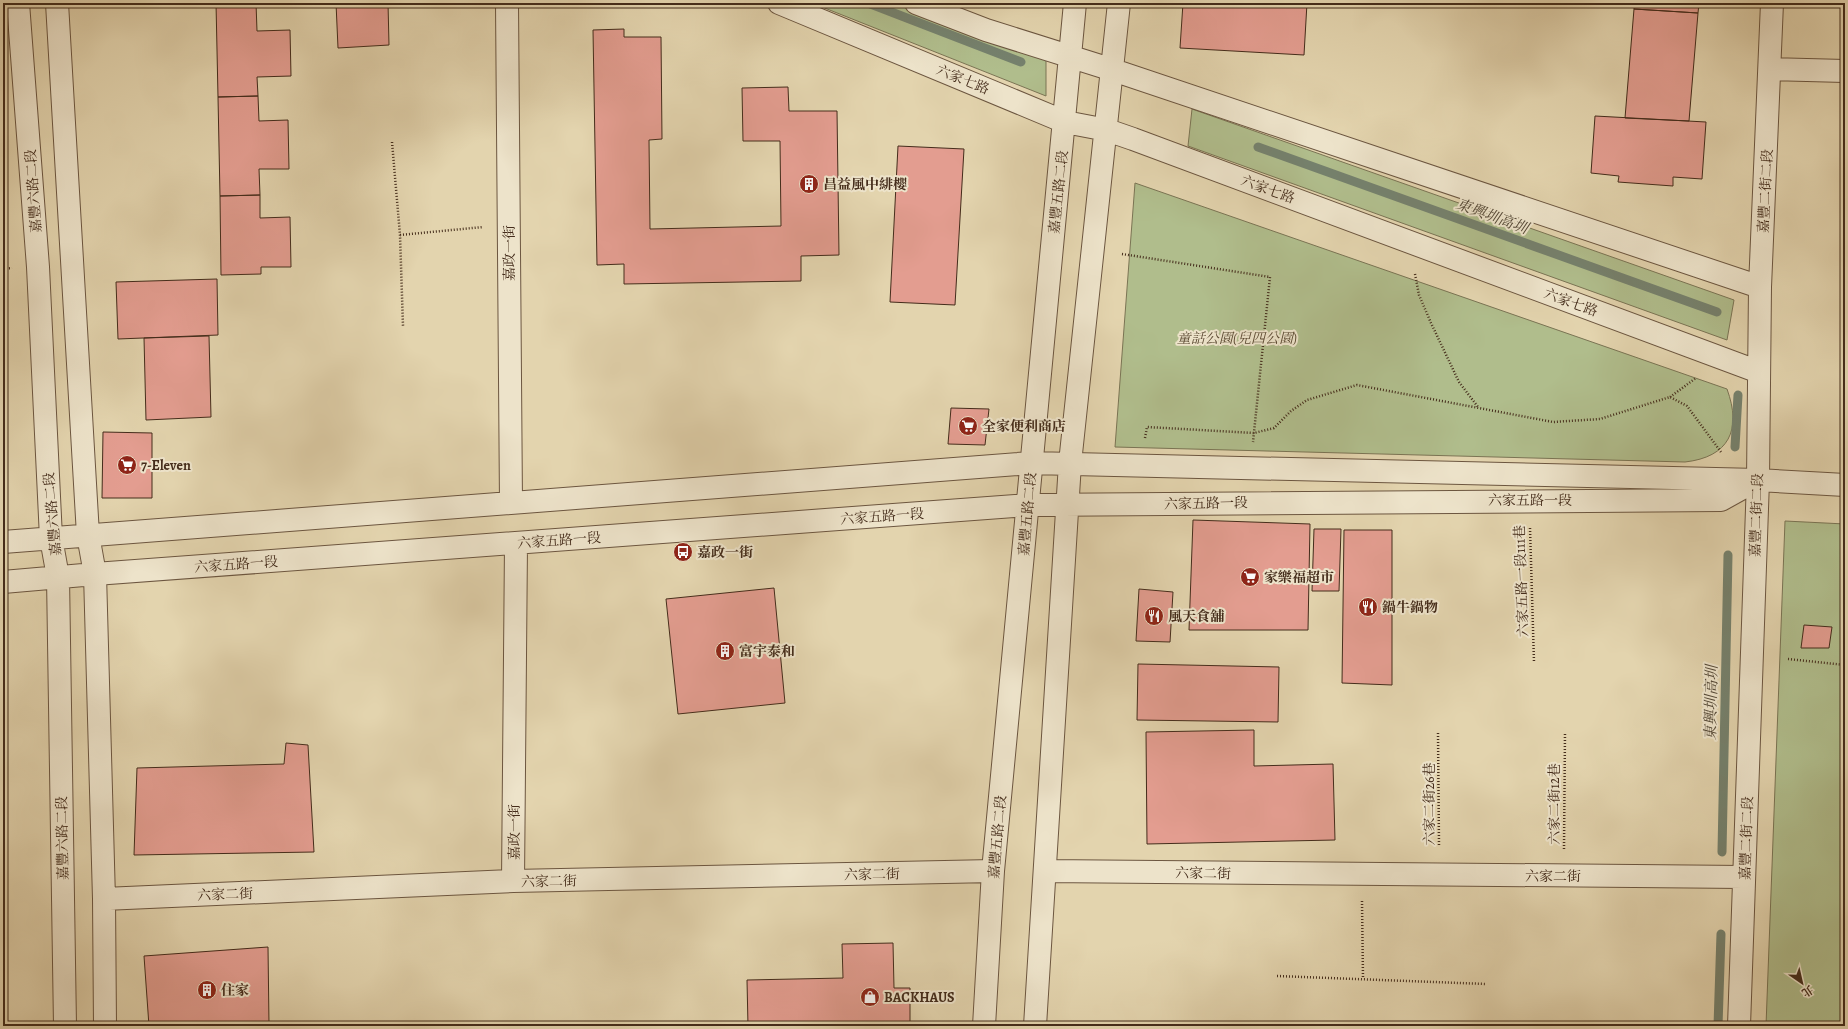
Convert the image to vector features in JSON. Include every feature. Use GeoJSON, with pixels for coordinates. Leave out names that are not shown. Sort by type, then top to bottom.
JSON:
{"type":"FeatureCollection","features":[{"type":"Feature","properties":{"kind":"street","name":"嘉豐六路二段"},"geometry":{"type":"LineString","coordinates":[[18,3],[38,267],[52,538],[58,577],[65,1026]]}},
{"type":"Feature","properties":{"kind":"street"},"geometry":{"type":"LineString","coordinates":[[58,3],[88,535],[95,574],[106,1026]]}},
{"type":"Feature","properties":{"kind":"street","name":"嘉政一街"},"geometry":{"type":"LineString","coordinates":[[507,3],[511,503]]}},
{"type":"Feature","properties":{"kind":"street","name":"六家七路"},"geometry":{"type":"LineString","coordinates":[[779,3],[1065,122],[1107,130],[1759,372]]}},
{"type":"Feature","properties":{"kind":"street"},"geometry":{"type":"LineString","coordinates":[[916,3],[986,30],[1113,70],[1760,287]]}},
{"type":"Feature","properties":{"kind":"street","name":"嘉豐五路二段"},"geometry":{"type":"LineString","coordinates":[[984,1026],[994,871],[1075,3]]}},
{"type":"Feature","properties":{"kind":"street"},"geometry":{"type":"LineString","coordinates":[[1035,1026],[1070,463],[1107,130],[1119,3]]}},
{"type":"Feature","properties":{"kind":"street","name":"嘉豐二街二段"},"geometry":{"type":"LineString","coordinates":[[1739,1026],[1758,480],[1760,287],[1772,3]]}},
{"type":"Feature","properties":{"kind":"street"},"geometry":{"type":"LineString","coordinates":[[1770,69],[1845,71]]}},
{"type":"Feature","properties":{"kind":"street","name":"六家五路一段"},"geometry":{"type":"LineString","coordinates":[[3,542],[1031,463],[1758,480],[1845,485]]}},
{"type":"Feature","properties":{"kind":"street","name":"六家五路一段"},"geometry":{"type":"LineString","coordinates":[[3,582],[1028,505],[1529,500],[1721,500],[1758,480]]}},
{"type":"Feature","properties":{"kind":"street","name":"嘉政一街"},"geometry":{"type":"LineString","coordinates":[[513,881],[516,544]]}},
{"type":"Feature","properties":{"kind":"street","name":"六家二街"},"geometry":{"type":"LineString","coordinates":[[104,899],[513,881],[994,871]]}},
{"type":"Feature","properties":{"kind":"street","name":"六家二街"},"geometry":{"type":"LineString","coordinates":[[1045,872],[1744,877]]}},
{"type":"Feature","properties":{"kind":"path"},"geometry":{"type":"LineString","coordinates":[[392,142],[400,234],[403,326]]}},
{"type":"Feature","properties":{"kind":"path"},"geometry":{"type":"LineString","coordinates":[[400,234],[508,224]]}},
{"type":"Feature","properties":{"kind":"path"},"geometry":{"type":"LineString","coordinates":[[1122,254],[1270,277],[1252,447]]}},
{"type":"Feature","properties":{"kind":"path"},"geometry":{"type":"LineString","coordinates":[[1415,271],[1419,295],[1431,323],[1459,382],[1478,407]]}},
{"type":"Feature","properties":{"kind":"path"},"geometry":{"type":"LineString","coordinates":[[1143,444],[1147,426],[1254,433],[1274,428],[1291,411],[1307,400],[1357,385],[1553,422],[1600,419],[1670,397],[1700,375]]}},
{"type":"Feature","properties":{"kind":"path"},"geometry":{"type":"LineString","coordinates":[[1670,397],[1687,406],[1722,454]]}},
{"type":"Feature","properties":{"kind":"path","name":"六家五路一段111巷"},"geometry":{"type":"LineString","coordinates":[[1529,500],[1534,662]]}},
{"type":"Feature","properties":{"kind":"path"},"geometry":{"type":"LineString","coordinates":[[1788,660],[1845,665]]}},
{"type":"Feature","properties":{"kind":"path","name":"六家二街12巷"},"geometry":{"type":"LineString","coordinates":[[1564,876],[1565,732]]}},
{"type":"Feature","properties":{"kind":"path","name":"六家二街26巷"},"geometry":{"type":"LineString","coordinates":[[1438,733],[1439,875]]}},
{"type":"Feature","properties":{"kind":"path"},"geometry":{"type":"LineString","coordinates":[[1362,874],[1363,979]]}},
{"type":"Feature","properties":{"kind":"path"},"geometry":{"type":"LineString","coordinates":[[1277,976],[1486,984]]}},
{"type":"Feature","properties":{"kind":"green space"},"geometry":{"type":"Polygon","coordinates":[[[812,3],[899,3],[1046,60],[1046,96],[812,3]]]}},
{"type":"Feature","properties":{"kind":"green space"},"geometry":{"type":"Polygon","coordinates":[[[1192,109],[1734,300],[1727,340],[1188,146],[1192,109]]]}},
{"type":"Feature","properties":{"kind":"green space","name":"童話公園(兒四公園)"},"geometry":{"type":"Polygon","coordinates":[[[1135,183],[1727,389],[1733,417],[1732,429],[1728,439],[1722,448],[1712,454],[1700,459],[1685,462],[1115,447],[1135,183]]]}},
{"type":"Feature","properties":{"kind":"green space"},"geometry":{"type":"Polygon","coordinates":[[[1785,521],[1845,524],[1845,1026],[1766,1026],[1785,521]]]}},
{"type":"Feature","properties":{"kind":"building"},"geometry":{"type":"Polygon","coordinates":[[[216,3],[256,3],[257,31],[290,30],[291,76],[257,77],[258,96],[218,97],[216,3]]]}},
{"type":"Feature","properties":{"kind":"building"},"geometry":{"type":"Polygon","coordinates":[[[336,3],[388,3],[389,45],[338,48],[336,3]]]}},
{"type":"Feature","properties":{"kind":"building"},"geometry":{"type":"Polygon","coordinates":[[[1183,3],[1307,3],[1304,55],[1180,48],[1183,3]]]}},
{"type":"Feature","properties":{"kind":"building"},"geometry":{"type":"Polygon","coordinates":[[[1634,3],[1699,3],[1698,13],[1634,9],[1634,3]]]}},
{"type":"Feature","properties":{"kind":"building"},"geometry":{"type":"Polygon","coordinates":[[[1634,9],[1698,13],[1689,121],[1625,118],[1634,9]]]}},
{"type":"Feature","properties":{"kind":"building","name":"昌益風中緋櫻"},"geometry":{"type":"Polygon","coordinates":[[[624,29],[624,37],[661,37],[662,139],[649,140],[650,229],[781,226],[780,141],[743,141],[742,88],[788,87],[789,111],[837,111],[839,255],[801,256],[801,281],[624,284],[624,264],[597,265],[593,30],[624,29]]]}},
{"type":"Feature","properties":{"kind":"building"},"geometry":{"type":"Polygon","coordinates":[[[258,96],[259,121],[288,120],[289,169],[259,169],[260,195],[220,196],[218,97],[258,96]]]}},
{"type":"Feature","properties":{"kind":"building"},"geometry":{"type":"Polygon","coordinates":[[[1595,116],[1706,122],[1702,179],[1673,177],[1673,186],[1618,182],[1619,176],[1591,173],[1595,116]]]}},
{"type":"Feature","properties":{"kind":"building"},"geometry":{"type":"Polygon","coordinates":[[[898,146],[964,149],[955,305],[890,302],[898,146]]]}},
{"type":"Feature","properties":{"kind":"building"},"geometry":{"type":"Polygon","coordinates":[[[260,195],[260,218],[290,217],[291,267],[261,267],[261,274],[221,275],[220,196],[260,195]]]}},
{"type":"Feature","properties":{"kind":"building"},"geometry":{"type":"Polygon","coordinates":[[[217,279],[218,335],[118,339],[116,282],[217,279]]]}},
{"type":"Feature","properties":{"kind":"building"},"geometry":{"type":"Polygon","coordinates":[[[209,336],[211,417],[146,420],[144,338],[209,336]]]}},
{"type":"Feature","properties":{"kind":"building","name":"全家便利商店"},"geometry":{"type":"Polygon","coordinates":[[[951,408],[989,409],[985,445],[948,444],[951,408]]]}},
{"type":"Feature","properties":{"kind":"building","name":"7-Eleven"},"geometry":{"type":"Polygon","coordinates":[[[103,432],[152,433],[152,498],[102,498],[103,432]]]}},
{"type":"Feature","properties":{"kind":"building","name":"家樂福超市"},"geometry":{"type":"Polygon","coordinates":[[[1193,520],[1310,524],[1308,630],[1189,630],[1193,520]]]}},
{"type":"Feature","properties":{"kind":"building"},"geometry":{"type":"Polygon","coordinates":[[[1314,529],[1341,529],[1339,591],[1312,591],[1314,529]]]}},
{"type":"Feature","properties":{"kind":"building","name":"鍋牛鍋物"},"geometry":{"type":"Polygon","coordinates":[[[1344,530],[1392,530],[1392,685],[1342,683],[1344,530]]]}},
{"type":"Feature","properties":{"kind":"building","name":"富宇泰和"},"geometry":{"type":"Polygon","coordinates":[[[774,588],[785,703],[678,714],[666,599],[774,588]]]}},
{"type":"Feature","properties":{"kind":"building","name":"風天食舖"},"geometry":{"type":"Polygon","coordinates":[[[1139,589],[1173,592],[1170,642],[1136,641],[1139,589]]]}},
{"type":"Feature","properties":{"kind":"building"},"geometry":{"type":"Polygon","coordinates":[[[1804,625],[1832,627],[1829,648],[1801,648],[1804,625]]]}},
{"type":"Feature","properties":{"kind":"building"},"geometry":{"type":"Polygon","coordinates":[[[1138,664],[1279,667],[1278,722],[1137,720],[1138,664]]]}},
{"type":"Feature","properties":{"kind":"building"},"geometry":{"type":"Polygon","coordinates":[[[1254,730],[1254,766],[1333,764],[1335,840],[1147,844],[1146,732],[1254,730]]]}},
{"type":"Feature","properties":{"kind":"building"},"geometry":{"type":"Polygon","coordinates":[[[286,743],[308,745],[314,852],[134,855],[137,768],[284,764],[286,743]]]}},
{"type":"Feature","properties":{"kind":"building"},"geometry":{"type":"Polygon","coordinates":[[[893,943],[894,988],[910,988],[910,1026],[748,1026],[747,980],[843,978],[842,944],[893,943]]]}},
{"type":"Feature","properties":{"kind":"building","name":"住家"},"geometry":{"type":"Polygon","coordinates":[[[268,947],[269,1024],[149,1026],[144,956],[268,947]]]}},
{"type":"Feature","properties":{"kind":"waterway","name":"東興圳高圳"},"geometry":{"type":"LineString","coordinates":[[868,3],[1021,62]]}},
{"type":"Feature","properties":{"kind":"waterway","name":"東興圳高圳"},"geometry":{"type":"LineString","coordinates":[[1258,147],[1717,312]]}},
{"type":"Feature","properties":{"kind":"waterway","name":"東興圳高圳"},"geometry":{"type":"LineString","coordinates":[[1735,447],[1738,395]]}},
{"type":"Feature","properties":{"kind":"waterway","name":"東興圳高圳"},"geometry":{"type":"LineString","coordinates":[[1722,852],[1728,555]]}},
{"type":"Feature","properties":{"kind":"waterway","name":"東興圳高圳"},"geometry":{"type":"LineString","coordinates":[[1718,1026],[1721,934]]}},
{"type":"Feature","properties":{"kind":"place","name":"昌益風中緋櫻"},"geometry":{"type":"Point","coordinates":[809,184]}},
{"type":"Feature","properties":{"kind":"place","name":"全家便利商店"},"geometry":{"type":"Point","coordinates":[968,426]}},
{"type":"Feature","properties":{"kind":"place","name":"7-Eleven"},"geometry":{"type":"Point","coordinates":[127,465]}},
{"type":"Feature","properties":{"kind":"place","name":"嘉政一街"},"geometry":{"type":"Point","coordinates":[683,552]}},
{"type":"Feature","properties":{"kind":"place","name":"家樂福超市"},"geometry":{"type":"Point","coordinates":[1250,577]}},
{"type":"Feature","properties":{"kind":"place","name":"鍋牛鍋物"},"geometry":{"type":"Point","coordinates":[1368,607]}},
{"type":"Feature","properties":{"kind":"place","name":"風天食舖"},"geometry":{"type":"Point","coordinates":[1154,616]}},
{"type":"Feature","properties":{"kind":"place","name":"富宇泰和"},"geometry":{"type":"Point","coordinates":[725,651]}},
{"type":"Feature","properties":{"kind":"place","name":"住家"},"geometry":{"type":"Point","coordinates":[207,990]}},
{"type":"Feature","properties":{"kind":"place","name":"BACKHAUS"},"geometry":{"type":"Point","coordinates":[870,997]}}]}
